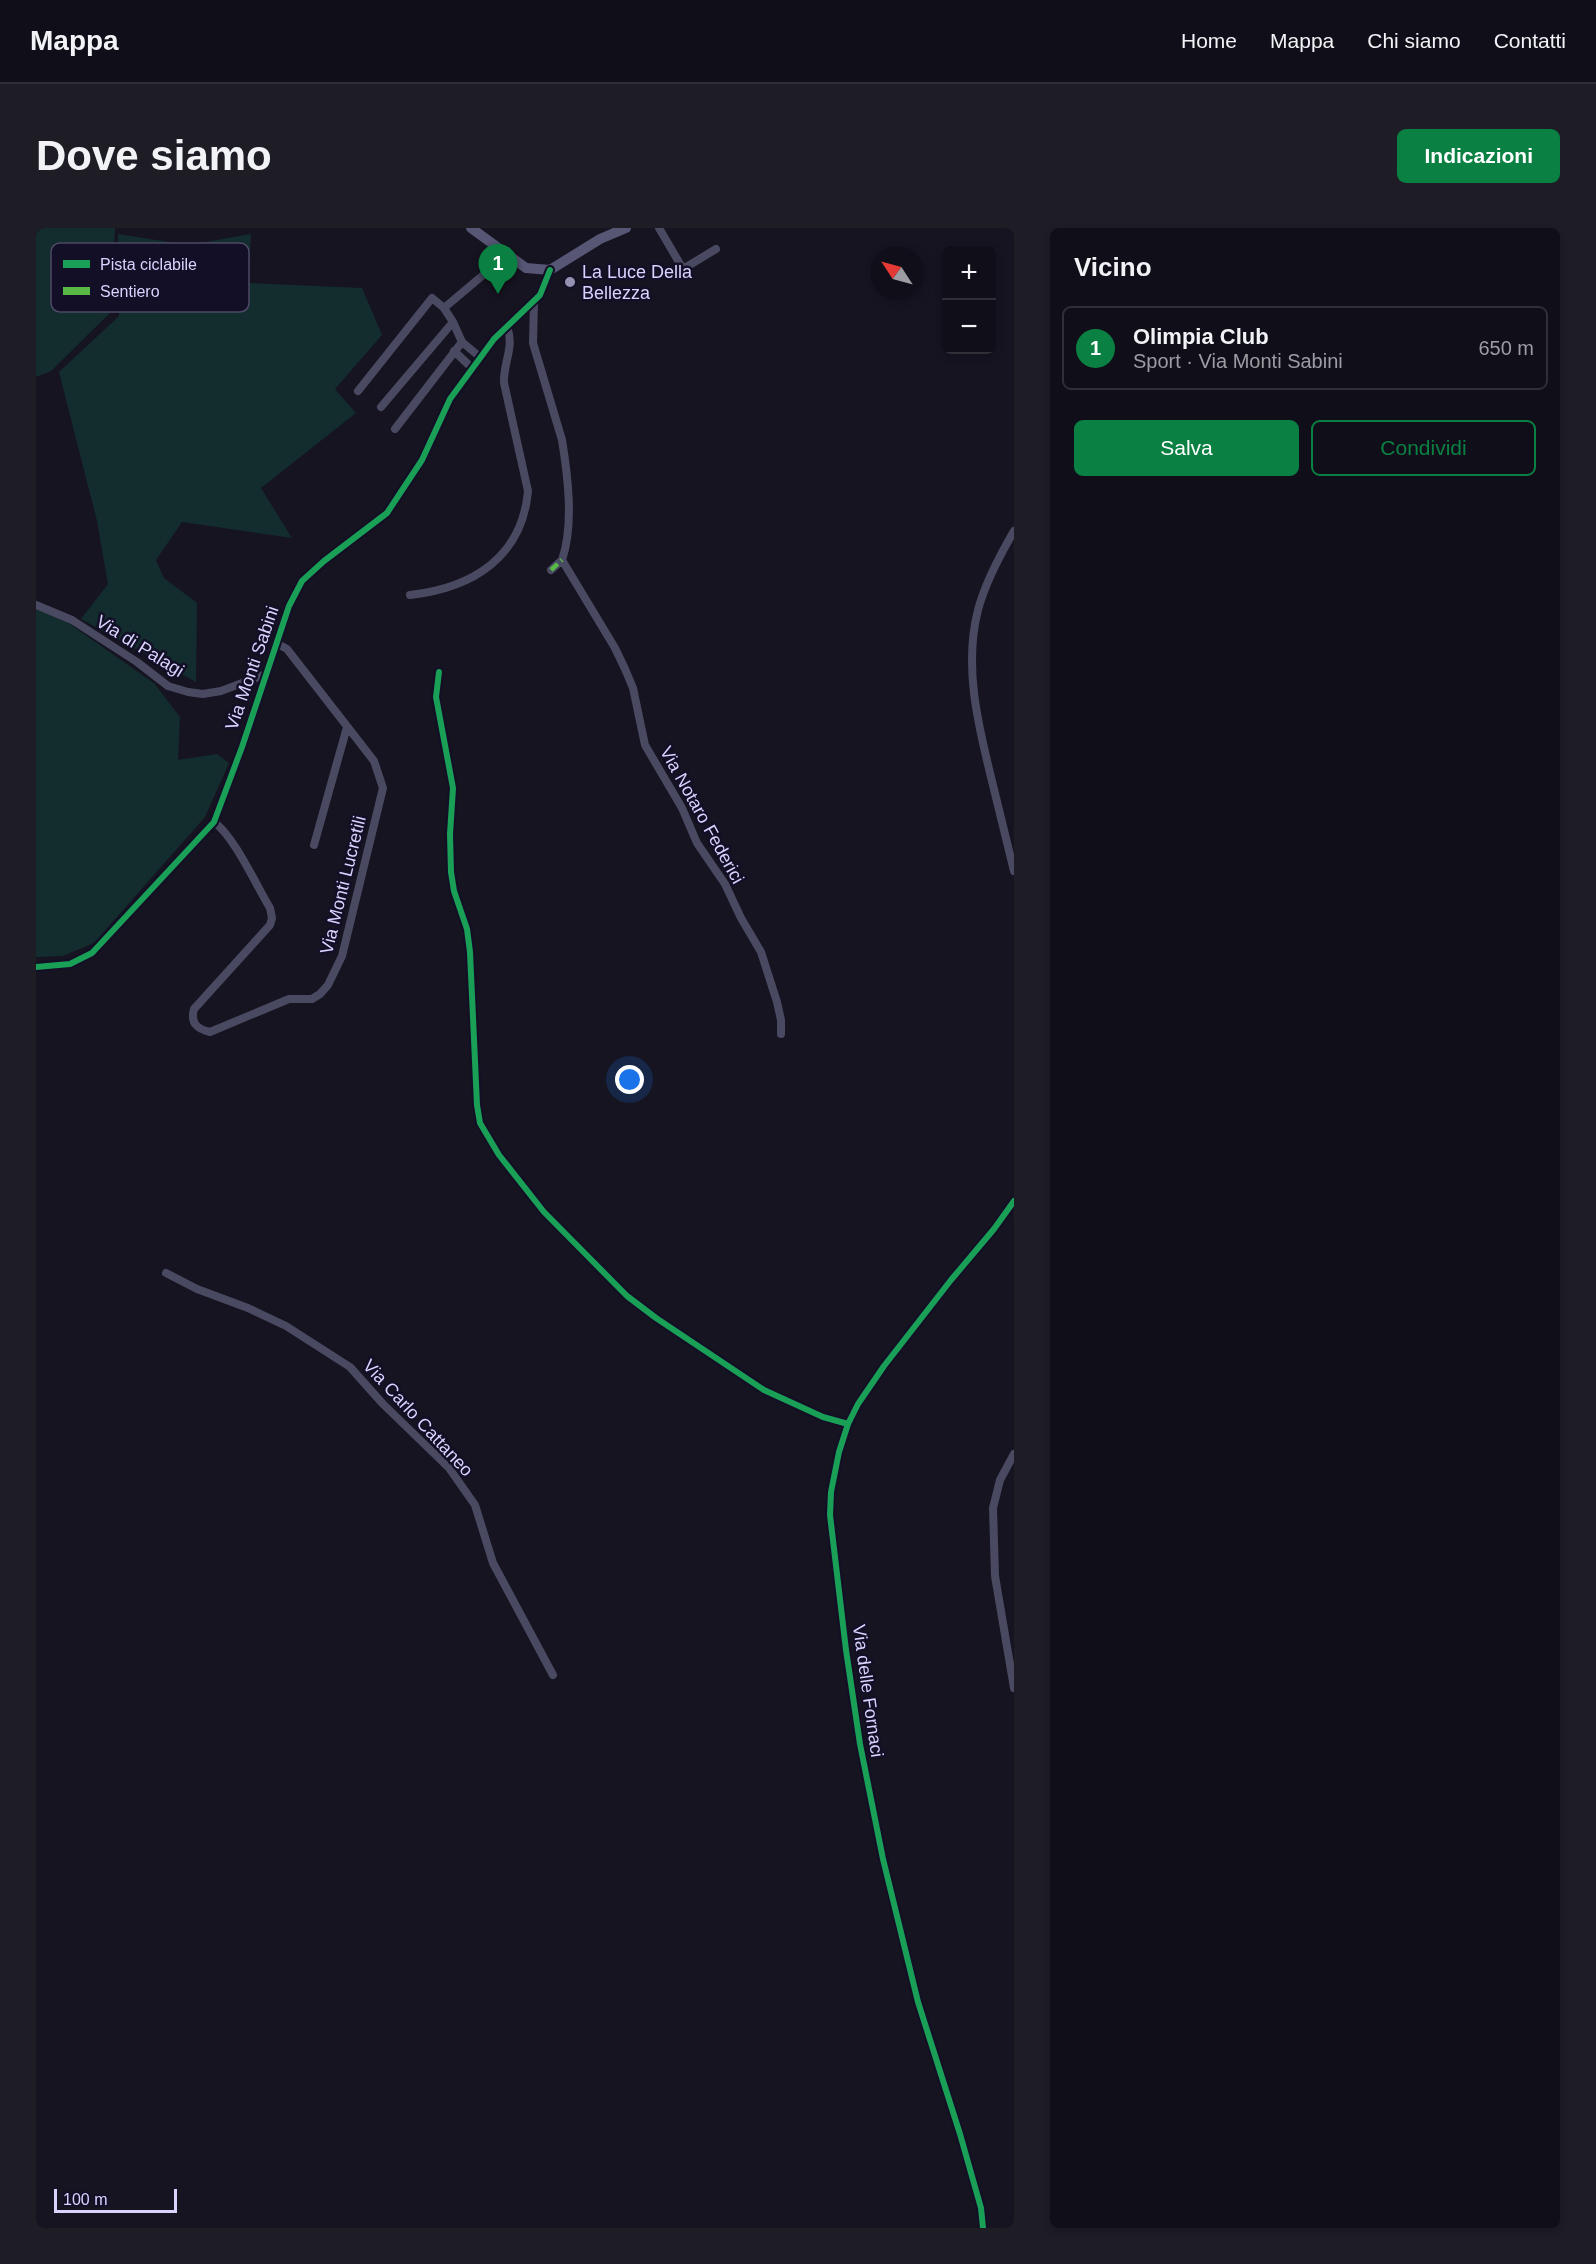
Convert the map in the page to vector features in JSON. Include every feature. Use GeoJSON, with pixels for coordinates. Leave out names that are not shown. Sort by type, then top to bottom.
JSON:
{"type":"FeatureCollection","features":[{"type":"Feature","properties":{"kind":"main road"},"geometry":{"type":"LineString","coordinates":[[471,228],[481,232],[526,268],[550,270],[600,239],[626,228]]}},
{"type":"Feature","properties":{"kind":"street"},"geometry":{"type":"LineString","coordinates":[[659,228],[683,269],[716,249]]}},
{"type":"Feature","properties":{"kind":"street"},"geometry":{"type":"LineString","coordinates":[[444,308],[482,276],[514,259]]}},
{"type":"Feature","properties":{"kind":"street","name":"Via Monti Sabini"},"geometry":{"type":"LineString","coordinates":[[36,967],[67,965],[92,953],[214,822],[242,747],[289,606],[302,581],[324,561],[387,513],[422,460],[450,399],[494,339],[540,295],[550,270]]}},
{"type":"Feature","properties":{"kind":"street"},"geometry":{"type":"LineString","coordinates":[[358,391],[432,298],[444,308],[462,342],[480,357]]}},
{"type":"Feature","properties":{"kind":"street"},"geometry":{"type":"LineString","coordinates":[[534,301],[533,343],[562,440],[569,526],[568,544],[562,560],[551,570]]}},
{"type":"Feature","properties":{"kind":"street"},"geometry":{"type":"LineString","coordinates":[[381,407],[453,322]]}},
{"type":"Feature","properties":{"kind":"street"},"geometry":{"type":"LineString","coordinates":[[410,595],[424,594],[454,584],[494,564],[513,541],[521,524],[527,507],[528,490],[504,383],[511,337],[507,327]]}},
{"type":"Feature","properties":{"kind":"street"},"geometry":{"type":"LineString","coordinates":[[395,429],[462,342]]}},
{"type":"Feature","properties":{"kind":"street"},"geometry":{"type":"LineString","coordinates":[[454,351],[472,368]]}},
{"type":"Feature","properties":{"kind":"street"},"geometry":{"type":"LineString","coordinates":[[1014,531],[986,586],[979,606],[974,627],[972,659],[974,695],[979,725],[1014,871]]}},
{"type":"Feature","properties":{"kind":"street","name":"Via Notaro Federici"},"geometry":{"type":"LineString","coordinates":[[562,560],[620,658],[633,688],[645,745],[682,808],[697,843],[725,884],[761,952],[777,1002],[781,1034]]}},
{"type":"Feature","properties":{"kind":"street","name":"Via di Palagi"},"geometry":{"type":"LineString","coordinates":[[36,605],[72,620],[137,662],[168,686],[203,694],[221,691],[266,674]]}},
{"type":"Feature","properties":{"kind":"street","name":"Via Monti Lucretili"},"geometry":{"type":"LineString","coordinates":[[214,822],[221,827],[235,848],[270,909],[272,918],[270,925],[194,1009],[192,1017],[194,1024],[200,1030],[210,1032],[290,999],[312,999],[321,994],[337,969],[383,788],[374,760],[287,649],[276,642]]}},
{"type":"Feature","properties":{"kind":"street"},"geometry":{"type":"LineString","coordinates":[[439,672],[436,697],[453,788],[450,834],[451,872],[454,891],[467,929],[470,952],[477,1104],[483,1130],[499,1155],[544,1212],[627,1296],[764,1390],[823,1417],[848,1424]]}},
{"type":"Feature","properties":{"kind":"street","name":"Via Monti Lucretili"},"geometry":{"type":"LineString","coordinates":[[314,845],[347,727]]}},
{"type":"Feature","properties":{"kind":"street","name":"Via delle Fornaci"},"geometry":{"type":"LineString","coordinates":[[983,2228],[981,2208],[960,2134],[918,2002],[883,1859],[860,1744],[830,1515],[834,1473],[848,1424],[858,1404],[884,1365],[1014,1202]]}},
{"type":"Feature","properties":{"kind":"street","name":"Via Carlo Cattaneo"},"geometry":{"type":"LineString","coordinates":[[166,1273],[197,1289],[248,1308],[286,1326],[350,1367],[383,1404],[449,1468],[475,1505],[493,1563],[553,1675]]}},
{"type":"Feature","properties":{"kind":"street"},"geometry":{"type":"LineString","coordinates":[[1014,1454],[1000,1480],[993,1508],[995,1571],[1014,1688]]}},
{"type":"Feature","properties":{"kind":"green space"},"geometry":{"type":"Polygon","coordinates":[[[36,228],[115,228],[114,243],[51,243],[51,312],[111,312],[51,371],[36,377],[36,228]]]}},
{"type":"Feature","properties":{"kind":"green space"},"geometry":{"type":"Polygon","coordinates":[[[118,234],[175,243],[118,243],[118,234]]]}},
{"type":"Feature","properties":{"kind":"green space"},"geometry":{"type":"Polygon","coordinates":[[[251,234],[249,267],[249,243],[199,243],[251,234]]]}},
{"type":"Feature","properties":{"kind":"green space"},"geometry":{"type":"Polygon","coordinates":[[[249,283],[362,288],[382,335],[335,389],[356,413],[261,488],[292,538],[182,522],[156,560],[164,578],[197,603],[196,682],[81,619],[108,584],[97,521],[59,372],[119,316],[119,312],[249,312],[249,283]]]}},
{"type":"Feature","properties":{"kind":"green space"},"geometry":{"type":"Polygon","coordinates":[[[36,609],[67,622],[154,683],[180,717],[178,760],[217,754],[229,763],[205,817],[94,943],[63,956],[36,957],[36,609]]]}},
{"type":"Feature","properties":{"kind":"marked path"},"geometry":{"type":"LineString","coordinates":[[551,570],[562,560]]}},
{"type":"Feature","properties":{"kind":"cycle path"},"geometry":{"type":"LineString","coordinates":[[36,967],[70,964],[92,953],[214,822],[242,747],[289,606],[302,581],[324,561],[387,513],[422,460],[450,399],[494,339],[540,295],[550,270]]}},
{"type":"Feature","properties":{"kind":"cycle path"},"geometry":{"type":"LineString","coordinates":[[439,672],[436,697],[453,788],[450,834],[451,872],[454,891],[467,929],[470,952],[477,1105],[480,1123],[499,1155],[544,1212],[627,1296],[764,1390],[823,1417],[848,1424]]}},
{"type":"Feature","properties":{"kind":"cycle path"},"geometry":{"type":"LineString","coordinates":[[983,2228],[981,2208],[960,2134],[918,2002],[883,1859],[860,1744],[830,1515],[831,1492],[839,1452],[848,1424],[858,1404],[884,1366],[1014,1201]]}},
{"type":"Feature","properties":{"kind":"place","name":"La Luce Della Bellezza"},"geometry":{"type":"Point","coordinates":[570,282]}},
{"type":"Feature","properties":{"kind":"place","name":"Olimpia Club"},"geometry":{"type":"Point","coordinates":[498,294]}}]}
